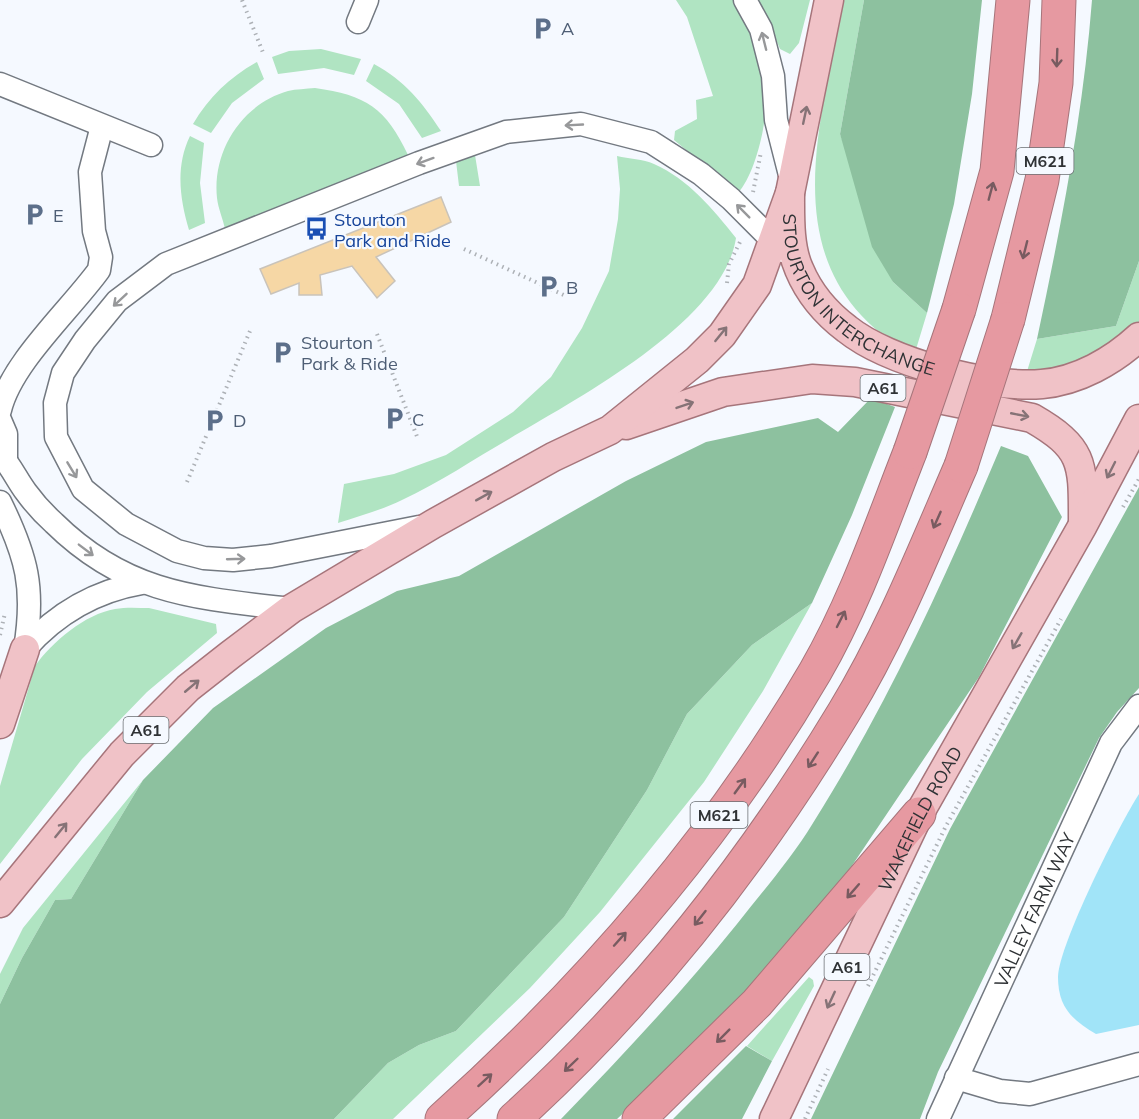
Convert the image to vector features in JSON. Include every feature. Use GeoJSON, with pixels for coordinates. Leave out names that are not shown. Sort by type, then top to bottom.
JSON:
{"type":"FeatureCollection","features":[{"type":"Feature","properties":{"kind":"highway","name":"M621"},"geometry":{"type":"LineString","coordinates":[[442,1119],[513,1056],[636,921],[704,837],[766,750],[815,671],[851,599],[910,452],[959,309],[997,171],[1013,0]]}},
{"type":"Feature","properties":{"kind":"highway","name":"M621"},"geometry":{"type":"LineString","coordinates":[[514,1119],[600,1037],[681,942],[739,867],[845,711],[884,637],[961,466],[1008,319],[1042,180],[1056,83],[1059,0]]}},
{"type":"Feature","properties":{"kind":"highway"},"geometry":{"type":"LineString","coordinates":[[639,1119],[757,1003],[919,814]]}},
{"type":"Feature","properties":{"kind":"main road","name":"STOURTON INTERCHANGE"},"geometry":{"type":"LineString","coordinates":[[829,0],[791,186],[790,225],[798,268],[825,310],[849,331],[882,350],[981,381],[1042,384],[1081,375],[1110,359],[1139,337]]}},
{"type":"Feature","properties":{"kind":"main road","name":"A61"},"geometry":{"type":"LineString","coordinates":[[0,915],[24,875],[122,754],[188,688],[291,609],[433,524],[553,457],[610,430],[697,360],[722,335],[758,285],[791,186]]}},
{"type":"Feature","properties":{"kind":"main road","name":"WAKEFIELD ROAD"},"geometry":{"type":"LineString","coordinates":[[610,430],[723,392],[812,379],[855,382],[1032,418],[1057,432],[1074,449],[1083,481],[1083,525]]}},
{"type":"Feature","properties":{"kind":"main road","name":"WAKEFIELD ROAD"},"geometry":{"type":"LineString","coordinates":[[774,1119],[919,814],[1083,525],[1139,418]]}},
{"type":"Feature","properties":{"kind":"main road"},"geometry":{"type":"LineString","coordinates":[[0,724],[25,649]]}},
{"type":"Feature","properties":{"kind":"main road"},"geometry":{"type":"LineString","coordinates":[[0,903],[24,875]]}},
{"type":"Feature","properties":{"kind":"lane"},"geometry":{"type":"LineString","coordinates":[[358,22],[367,0]]}},
{"type":"Feature","properties":{"kind":"lane"},"geometry":{"type":"LineString","coordinates":[[745,0],[762,29],[773,76],[776,120],[791,186]]}},
{"type":"Feature","properties":{"kind":"lane"},"geometry":{"type":"LineString","coordinates":[[0,84],[151,145]]}},
{"type":"Feature","properties":{"kind":"lane"},"geometry":{"type":"LineString","coordinates":[[433,524],[271,556],[233,560],[204,558],[177,551],[126,524],[83,489],[56,437],[55,403],[63,373],[85,340],[117,301],[166,264],[419,163],[506,132],[581,124],[651,142],[701,174],[731,199],[798,268]]}},
{"type":"Feature","properties":{"kind":"lane"},"geometry":{"type":"LineString","coordinates":[[2,402],[38,345],[99,270],[101,257],[94,231],[90,172],[102,126]]}},
{"type":"Feature","properties":{"kind":"lane"},"geometry":{"type":"LineString","coordinates":[[0,420],[6,434],[3,457],[26,493],[54,524],[88,553],[142,583],[212,600],[291,609]]}},
{"type":"Feature","properties":{"kind":"lane"},"geometry":{"type":"LineString","coordinates":[[0,502],[23,552],[30,588],[30,616],[25,649]]}},
{"type":"Feature","properties":{"kind":"lane"},"geometry":{"type":"LineString","coordinates":[[25,649],[43,629],[67,612],[119,587],[142,583]]}},
{"type":"Feature","properties":{"kind":"lane","name":"VALLEY FARM WAY"},"geometry":{"type":"LineString","coordinates":[[938,1119],[1111,743],[1139,706]]}},
{"type":"Feature","properties":{"kind":"lane"},"geometry":{"type":"LineString","coordinates":[[956,1078],[1000,1091],[1030,1094],[1139,1064]]}},
{"type":"Feature","properties":{"kind":"path"},"geometry":{"type":"LineString","coordinates":[[242,0],[264,55]]}},
{"type":"Feature","properties":{"kind":"path"},"geometry":{"type":"LineString","coordinates":[[464,249],[566,296]]}},
{"type":"Feature","properties":{"kind":"path"},"geometry":{"type":"LineString","coordinates":[[187,482],[250,331]]}},
{"type":"Feature","properties":{"kind":"path"},"geometry":{"type":"LineString","coordinates":[[377,334],[418,439]]}},
{"type":"Feature","properties":{"kind":"path"},"geometry":{"type":"LineString","coordinates":[[1122,510],[1139,479]]}},
{"type":"Feature","properties":{"kind":"path"},"geometry":{"type":"LineString","coordinates":[[0,635],[6,606]]}},
{"type":"Feature","properties":{"kind":"path"},"geometry":{"type":"LineString","coordinates":[[865,992],[946,826],[1065,612]]}},
{"type":"Feature","properties":{"kind":"path"},"geometry":{"type":"LineString","coordinates":[[805,1119],[830,1065]]}},
{"type":"Feature","properties":{"kind":"green space"},"geometry":{"type":"Polygon","coordinates":[[[676,0],[736,0],[751,25],[762,53],[766,73],[767,101],[762,136],[752,168],[738,193],[674,140],[675,131],[697,119],[696,100],[713,96],[687,17],[676,0]]]}},
{"type":"Feature","properties":{"kind":"green space"},"geometry":{"type":"Polygon","coordinates":[[[759,0],[810,0],[799,43],[790,54],[780,49],[759,0]]]}},
{"type":"Feature","properties":{"kind":"green space"},"geometry":{"type":"Polygon","coordinates":[[[844,0],[864,0],[840,134],[893,282],[927,313],[914,356],[868,323],[838,284],[822,242],[815,196],[817,149],[824,99],[844,0]]]}},
{"type":"Feature","properties":{"kind":"green space"},"geometry":{"type":"Polygon","coordinates":[[[864,0],[982,0],[972,94],[954,204],[927,313],[893,282],[872,247],[840,134],[864,0]]]}},
{"type":"Feature","properties":{"kind":"green space"},"geometry":{"type":"Polygon","coordinates":[[[1092,0],[1139,0],[1139,261],[1116,326],[1037,339],[1070,170],[1083,86],[1092,0]]]}},
{"type":"Feature","properties":{"kind":"green space"},"geometry":{"type":"Polygon","coordinates":[[[321,49],[361,59],[354,75],[324,68],[278,74],[272,57],[289,51],[321,49]]]}},
{"type":"Feature","properties":{"kind":"green space"},"geometry":{"type":"Polygon","coordinates":[[[257,62],[264,79],[232,103],[211,133],[193,124],[221,88],[257,62]]]}},
{"type":"Feature","properties":{"kind":"green space"},"geometry":{"type":"Polygon","coordinates":[[[374,64],[412,93],[441,131],[422,138],[399,104],[366,81],[374,64]]]}},
{"type":"Feature","properties":{"kind":"green space"},"geometry":{"type":"Polygon","coordinates":[[[315,88],[348,95],[372,106],[391,126],[408,155],[225,229],[218,202],[217,180],[225,147],[233,132],[244,118],[272,97],[288,91],[315,88]]]}},
{"type":"Feature","properties":{"kind":"green space"},"geometry":{"type":"Polygon","coordinates":[[[190,136],[204,143],[200,183],[205,223],[189,230],[180,183],[182,159],[190,136]]]}},
{"type":"Feature","properties":{"kind":"green space"},"geometry":{"type":"Polygon","coordinates":[[[475,155],[480,186],[459,186],[456,161],[475,155]]]}},
{"type":"Feature","properties":{"kind":"green space"},"geometry":{"type":"Polygon","coordinates":[[[617,156],[650,162],[678,178],[709,206],[736,238],[725,269],[705,299],[677,328],[644,355],[572,402],[416,493],[387,507],[338,523],[344,484],[394,474],[446,455],[513,412],[551,377],[582,328],[609,271],[618,219],[620,189],[617,156]]]}},
{"type":"Feature","properties":{"kind":"green space"},"geometry":{"type":"Polygon","coordinates":[[[1139,261],[1139,335],[1110,356],[1024,381],[1037,339],[1116,326],[1139,261]]]}},
{"type":"Feature","properties":{"kind":"green space"},"geometry":{"type":"Polygon","coordinates":[[[871,398],[895,407],[852,515],[812,603],[752,645],[687,714],[647,790],[564,917],[456,1031],[419,1045],[388,1063],[334,1119],[0,1119],[0,1004],[22,958],[55,900],[71,899],[143,780],[213,708],[326,628],[397,591],[459,576],[626,481],[706,442],[818,418],[838,432],[871,398]]]}},
{"type":"Feature","properties":{"kind":"green space"},"geometry":{"type":"Polygon","coordinates":[[[1001,446],[1028,456],[1062,517],[979,677],[843,879],[771,965],[678,1063],[617,1119],[561,1119],[695,974],[767,887],[804,836],[867,731],[915,638],[1001,446]]]}},
{"type":"Feature","properties":{"kind":"green space"},"geometry":{"type":"Polygon","coordinates":[[[1139,487],[1139,688],[1117,712],[1099,738],[938,1072],[920,1119],[811,1119],[950,829],[1139,487]]]}},
{"type":"Feature","properties":{"kind":"green space"},"geometry":{"type":"Polygon","coordinates":[[[812,603],[763,691],[704,782],[600,912],[530,988],[393,1119],[334,1119],[388,1063],[419,1045],[456,1031],[564,917],[647,790],[687,714],[752,645],[812,603]]]}},
{"type":"Feature","properties":{"kind":"green space"},"geometry":{"type":"Polygon","coordinates":[[[149,608],[216,624],[217,633],[147,692],[82,759],[0,864],[0,786],[35,666],[70,630],[92,617],[115,609],[149,608]]]}},
{"type":"Feature","properties":{"kind":"green space"},"geometry":{"type":"Polygon","coordinates":[[[143,780],[71,899],[55,900],[22,958],[0,1004],[0,974],[23,928],[143,780]]]}},
{"type":"Feature","properties":{"kind":"green space"},"geometry":{"type":"Polygon","coordinates":[[[809,977],[813,980],[814,986],[772,1061],[747,1046],[809,977]]]}},
{"type":"Feature","properties":{"kind":"green space"},"geometry":{"type":"Polygon","coordinates":[[[746,1046],[772,1061],[742,1119],[673,1119],[746,1046]]]}},
{"type":"Feature","properties":{"kind":"water"},"geometry":{"type":"Polygon","coordinates":[[[1139,794],[1139,1025],[1096,1034],[1068,1012],[1061,997],[1058,977],[1068,939],[1091,885],[1139,794]]]}},
{"type":"Feature","properties":{"kind":"building","name":"Stourton Park & Ride"},"geometry":{"type":"Polygon","coordinates":[[[441,197],[451,222],[376,257],[395,281],[377,298],[352,266],[320,275],[322,295],[299,295],[299,283],[271,294],[260,269],[441,197]]]}},
{"type":"Feature","properties":{"kind":"place","name":"A"},"geometry":{"type":"Point","coordinates":[543,28]}},
{"type":"Feature","properties":{"kind":"place","name":"E"},"geometry":{"type":"Point","coordinates":[35,215]}},
{"type":"Feature","properties":{"kind":"place","name":"Stourton Park and Ride"},"geometry":{"type":"Point","coordinates":[316,229]}},
{"type":"Feature","properties":{"kind":"place","name":"B"},"geometry":{"type":"Point","coordinates":[548,287]}},
{"type":"Feature","properties":{"kind":"place","name":"Stourton Park & Ride"},"geometry":{"type":"Point","coordinates":[283,352]}},
{"type":"Feature","properties":{"kind":"place","name":"C"},"geometry":{"type":"Point","coordinates":[394,419]}},
{"type":"Feature","properties":{"kind":"place","name":"D"},"geometry":{"type":"Point","coordinates":[215,420]}}]}
